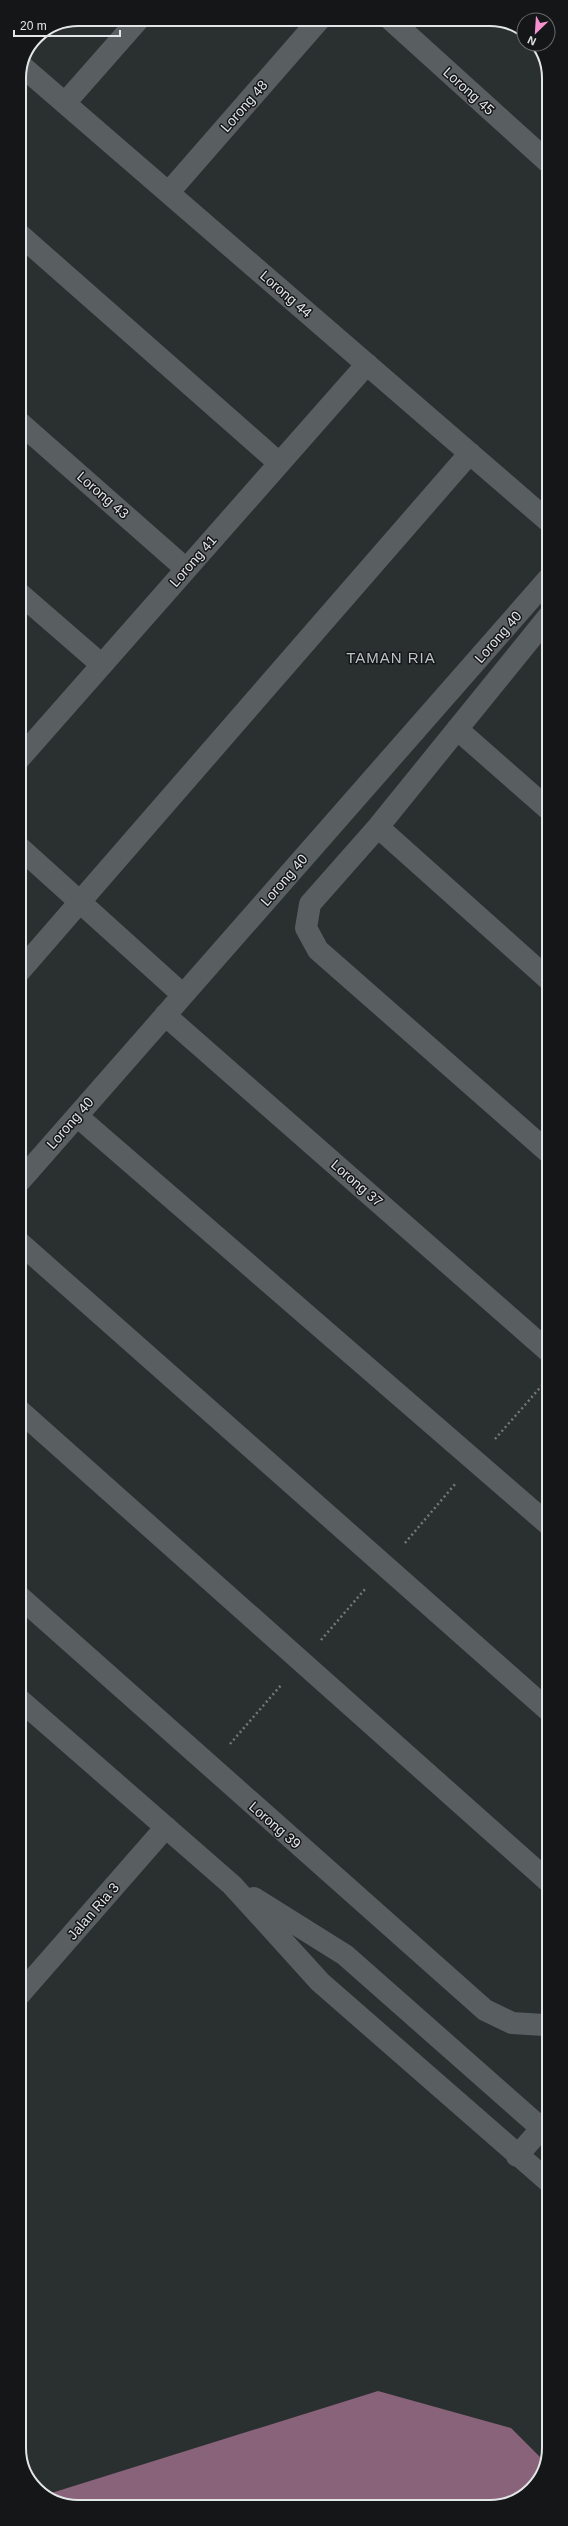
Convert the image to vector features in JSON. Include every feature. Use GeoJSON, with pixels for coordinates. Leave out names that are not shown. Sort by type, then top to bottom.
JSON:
{"type":"FeatureCollection","features":[{"type":"Feature","properties":{"kind":"street"},"geometry":{"type":"LineString","coordinates":[[65,103],[133,26]]}},
{"type":"Feature","properties":{"kind":"street","name":"Lorong 48"},"geometry":{"type":"LineString","coordinates":[[169,192],[314,26]]}},
{"type":"Feature","properties":{"kind":"street","name":"Lorong 45"},"geometry":{"type":"LineString","coordinates":[[398,26],[542,157]]}},
{"type":"Feature","properties":{"kind":"street","name":"Lorong 44"},"geometry":{"type":"LineString","coordinates":[[27,70],[542,516]]}},
{"type":"Feature","properties":{"kind":"street"},"geometry":{"type":"LineString","coordinates":[[26,240],[280,463]]}},
{"type":"Feature","properties":{"kind":"street","name":"Lorong 41"},"geometry":{"type":"LineString","coordinates":[[26,750],[367,364]]}},
{"type":"Feature","properties":{"kind":"street","name":"Lorong 43"},"geometry":{"type":"LineString","coordinates":[[26,428],[186,569]]}},
{"type":"Feature","properties":{"kind":"street"},"geometry":{"type":"LineString","coordinates":[[26,964],[83,902],[470,453]]}},
{"type":"Feature","properties":{"kind":"street","name":"Lorong 40"},"geometry":{"type":"LineString","coordinates":[[26,1174],[542,586]]}},
{"type":"Feature","properties":{"kind":"street"},"geometry":{"type":"LineString","coordinates":[[26,599],[102,665]]}},
{"type":"Feature","properties":{"kind":"street"},"geometry":{"type":"LineString","coordinates":[[531,599],[542,610]]}},
{"type":"Feature","properties":{"kind":"street"},"geometry":{"type":"LineString","coordinates":[[542,623],[378,827],[310,904],[306,928],[318,950],[542,1147]]}},
{"type":"Feature","properties":{"kind":"street"},"geometry":{"type":"LineString","coordinates":[[457,729],[542,804]]}},
{"type":"Feature","properties":{"kind":"street"},"geometry":{"type":"LineString","coordinates":[[378,827],[542,974]]}},
{"type":"Feature","properties":{"kind":"street"},"geometry":{"type":"LineString","coordinates":[[26,853],[83,902],[183,995]]}},
{"type":"Feature","properties":{"kind":"street","name":"Lorong 37"},"geometry":{"type":"LineString","coordinates":[[165,1015],[542,1344]]}},
{"type":"Feature","properties":{"kind":"street"},"geometry":{"type":"LineString","coordinates":[[77,1116],[542,1519]]}},
{"type":"Feature","properties":{"kind":"street"},"geometry":{"type":"LineString","coordinates":[[26,1248],[542,1705]]}},
{"type":"Feature","properties":{"kind":"street"},"geometry":{"type":"LineString","coordinates":[[26,1416],[542,1876]]}},
{"type":"Feature","properties":{"kind":"street","name":"Lorong 39"},"geometry":{"type":"LineString","coordinates":[[26,1602],[485,2010],[512,2023],[542,2024]]}},
{"type":"Feature","properties":{"kind":"street"},"geometry":{"type":"LineString","coordinates":[[26,1705],[232,1885],[320,1982],[542,2176]]}},
{"type":"Feature","properties":{"kind":"street","name":"Jalan Ria 3"},"geometry":{"type":"LineString","coordinates":[[26,1987],[166,1827]]}},
{"type":"Feature","properties":{"kind":"street"},"geometry":{"type":"LineString","coordinates":[[232,1885],[345,1955],[542,2125]]}},
{"type":"Feature","properties":{"kind":"street"},"geometry":{"type":"LineString","coordinates":[[517,2156],[542,2132]]}},
{"type":"Feature","properties":{"kind":"shaded area"},"geometry":{"type":"Polygon","coordinates":[[[378,2391],[511,2428],[541,2458],[535,2474],[522,2489],[510,2496],[490,2500],[74,2500],[52,2493],[378,2391]]]}},
{"type":"Feature","properties":{"kind":"district","name":"TAMAN RIA"},"geometry":{"type":"Point","coordinates":[391,658]}}]}
